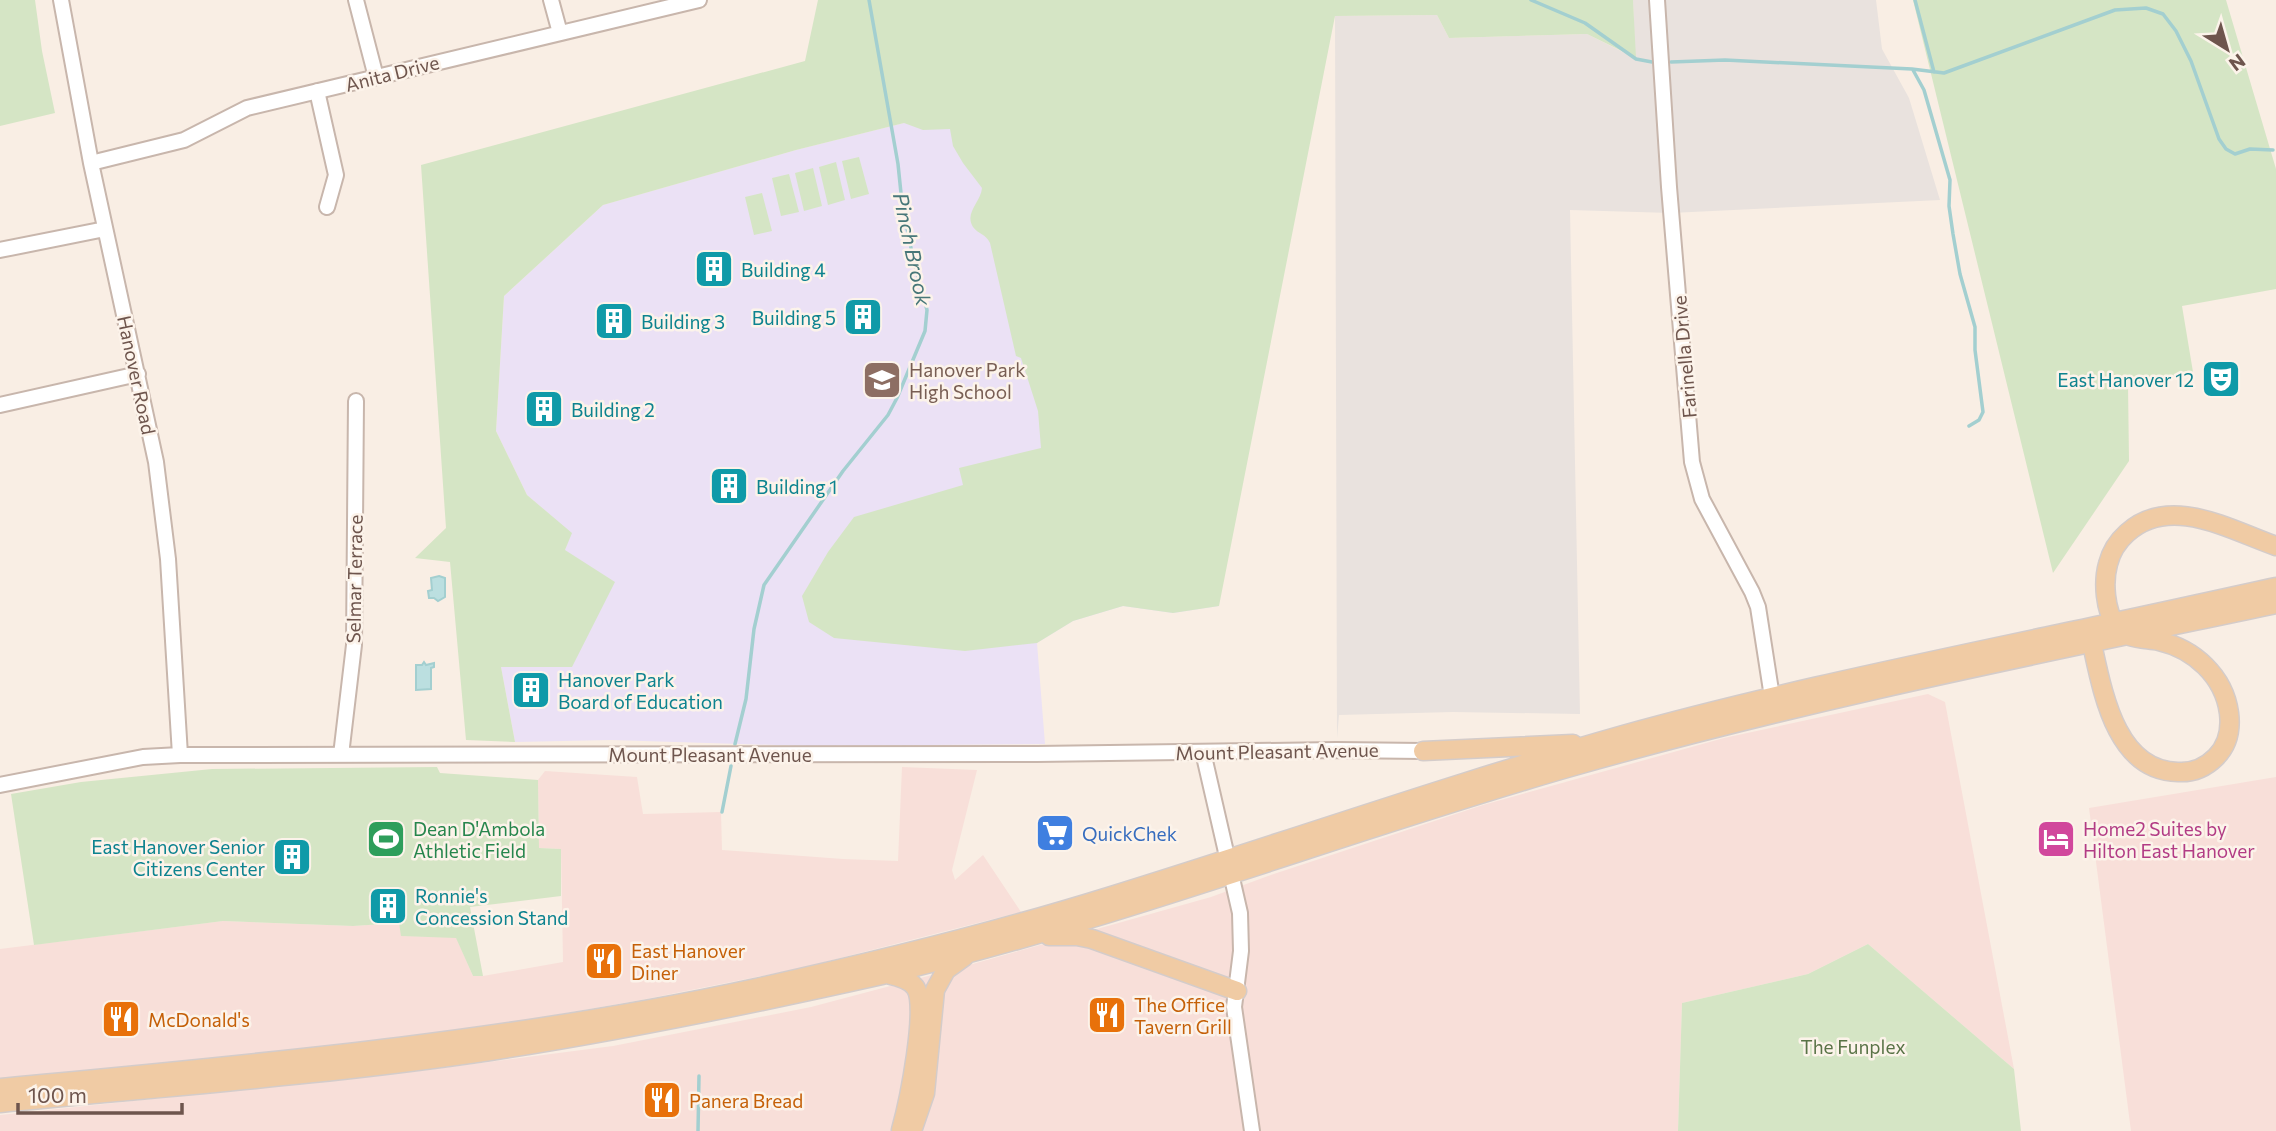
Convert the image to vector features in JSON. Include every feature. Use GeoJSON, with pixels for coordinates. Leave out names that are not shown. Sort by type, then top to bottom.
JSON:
{"type":"FeatureCollection","features":[{"type":"Feature","properties":{"kind":"main road"},"geometry":{"type":"LineString","coordinates":[[2276,547],[2192,516],[2173,514],[2144,521],[2123,536],[2109,559],[2105,586],[2113,621],[2127,636],[2276,604]]}},
{"type":"Feature","properties":{"kind":"main road"},"geometry":{"type":"LineString","coordinates":[[0,1088],[427,1045],[687,1002],[995,930],[1396,820],[1642,746],[2090,635],[2113,621],[2276,587]]}},
{"type":"Feature","properties":{"kind":"main road"},"geometry":{"type":"LineString","coordinates":[[0,1103],[351,1069],[488,1051],[699,1014],[886,974],[1015,940],[1424,795],[1604,742],[1772,698],[1928,662],[2090,635],[2127,636],[2158,641],[2187,651],[2205,665],[2218,683],[2229,709],[2230,722],[2225,745],[2208,764],[2188,772],[2165,770],[2151,765],[2127,746],[2107,708],[2090,635]]}},
{"type":"Feature","properties":{"kind":"main road"},"geometry":{"type":"LineString","coordinates":[[1423,751],[1604,742]]}},
{"type":"Feature","properties":{"kind":"main road"},"geometry":{"type":"LineString","coordinates":[[1015,940],[1077,936],[1237,991]]}},
{"type":"Feature","properties":{"kind":"main road"},"geometry":{"type":"LineString","coordinates":[[912,1131],[925,1093],[935,990],[946,970],[969,953]]}},
{"type":"Feature","properties":{"kind":"main road"},"geometry":{"type":"LineString","coordinates":[[886,974],[910,982],[915,987],[920,1003],[912,1089],[901,1131]]}},
{"type":"Feature","properties":{"kind":"street","name":"Hanover Road"},"geometry":{"type":"LineString","coordinates":[[61,0],[91,163],[138,374],[163,506],[180,755]]}},
{"type":"Feature","properties":{"kind":"street"},"geometry":{"type":"LineString","coordinates":[[356,0],[376,77]]}},
{"type":"Feature","properties":{"kind":"street"},"geometry":{"type":"LineString","coordinates":[[551,0],[560,33]]}},
{"type":"Feature","properties":{"kind":"street","name":"Anita Drive"},"geometry":{"type":"LineString","coordinates":[[91,163],[184,140],[247,108],[699,0]]}},
{"type":"Feature","properties":{"kind":"street","name":"Farinella Drive"},"geometry":{"type":"LineString","coordinates":[[1657,0],[1669,187],[1692,462],[1702,499],[1759,607],[1772,698]]}},
{"type":"Feature","properties":{"kind":"street"},"geometry":{"type":"LineString","coordinates":[[317,91],[336,175],[327,206]]}},
{"type":"Feature","properties":{"kind":"street"},"geometry":{"type":"LineString","coordinates":[[0,250],[105,229]]}},
{"type":"Feature","properties":{"kind":"street"},"geometry":{"type":"LineString","coordinates":[[0,405],[138,374]]}},
{"type":"Feature","properties":{"kind":"street","name":"Selmar Terrace"},"geometry":{"type":"LineString","coordinates":[[341,755],[354,645],[356,401]]}},
{"type":"Feature","properties":{"kind":"street","name":"Mount Pleasant Avenue"},"geometry":{"type":"LineString","coordinates":[[0,785],[142,757],[180,755],[1423,751]]}},
{"type":"Feature","properties":{"kind":"street"},"geometry":{"type":"LineString","coordinates":[[1203,752],[1241,923],[1241,951],[1234,1007],[1252,1131]]}},
{"type":"Feature","properties":{"kind":"shaded area","name":"Hanover Park High School"},"geometry":{"type":"Polygon","coordinates":[[[1188,0],[1219,606],[1173,613],[1123,606],[1073,621],[1037,643],[1045,744],[809,746],[611,740],[515,742],[501,667],[565,550],[571,533],[527,495],[496,431],[504,296],[603,205],[796,150],[904,123],[1188,0]]]}},
{"type":"Feature","properties":{"kind":"shaded area"},"geometry":{"type":"Polygon","coordinates":[[[1633,0],[1876,0],[1882,49],[1909,98],[1940,200],[1671,213],[1570,210],[1580,714],[1453,712],[1339,715],[1337,738],[1335,16],[1437,15],[1449,38],[1587,34],[1635,58],[1633,0]]]}},
{"type":"Feature","properties":{"kind":"shaded area"},"geometry":{"type":"Polygon","coordinates":[[[1928,694],[1945,702],[2014,1069],[1868,944],[1808,974],[1682,1003],[1678,1131],[0,1131],[0,1115],[419,1071],[613,1046],[811,1007],[1211,897],[1483,805],[1724,738],[1928,694]]]}},
{"type":"Feature","properties":{"kind":"shaded area"},"geometry":{"type":"Polygon","coordinates":[[[902,767],[977,770],[952,870],[955,880],[983,855],[1021,912],[797,969],[641,1000],[451,1033],[0,1082],[0,949],[223,921],[353,926],[399,923],[402,936],[456,937],[473,976],[563,962],[561,849],[539,848],[538,780],[545,771],[637,777],[643,814],[721,812],[722,850],[898,861],[902,767]]]}},
{"type":"Feature","properties":{"kind":"shaded area"},"geometry":{"type":"Polygon","coordinates":[[[2276,777],[2276,1131],[2131,1131],[2089,808],[2276,777]]]}},
{"type":"Feature","properties":{"kind":"green space"},"geometry":{"type":"Polygon","coordinates":[[[0,0],[35,0],[55,113],[0,126],[0,0]]]}},
{"type":"Feature","properties":{"kind":"green space"},"geometry":{"type":"Polygon","coordinates":[[[818,0],[1633,0],[1636,58],[1587,34],[1449,38],[1437,15],[1335,16],[1219,606],[1173,613],[1123,606],[1073,621],[1037,643],[965,651],[834,638],[809,622],[802,596],[828,552],[854,517],[963,485],[959,468],[1041,448],[1038,411],[1021,358],[1016,356],[990,243],[971,222],[970,217],[982,188],[953,146],[950,129],[923,130],[904,123],[796,150],[603,205],[504,296],[496,431],[527,495],[572,533],[565,550],[615,582],[572,667],[501,667],[515,742],[466,740],[450,562],[415,558],[446,528],[421,165],[805,61],[818,0]]]}},
{"type":"Feature","properties":{"kind":"green space"},"geometry":{"type":"Polygon","coordinates":[[[1913,0],[2226,0],[2276,169],[2276,289],[2182,306],[2193,372],[2128,385],[2129,461],[2053,573],[1913,0]]]}},
{"type":"Feature","properties":{"kind":"green space"},"geometry":{"type":"Polygon","coordinates":[[[859,157],[869,194],[851,199],[842,161],[859,157]]]}},
{"type":"Feature","properties":{"kind":"green space"},"geometry":{"type":"Polygon","coordinates":[[[836,162],[845,200],[828,205],[819,167],[836,162]]]}},
{"type":"Feature","properties":{"kind":"green space"},"geometry":{"type":"Polygon","coordinates":[[[813,168],[822,206],[804,211],[795,173],[813,168]]]}},
{"type":"Feature","properties":{"kind":"green space"},"geometry":{"type":"Polygon","coordinates":[[[789,174],[799,212],[781,216],[772,178],[789,174]]]}},
{"type":"Feature","properties":{"kind":"green space"},"geometry":{"type":"Polygon","coordinates":[[[762,193],[772,231],[754,235],[745,197],[762,193]]]}},
{"type":"Feature","properties":{"kind":"green space"},"geometry":{"type":"Polygon","coordinates":[[[437,767],[440,773],[538,780],[539,848],[561,849],[561,896],[470,907],[483,976],[473,976],[456,938],[401,936],[399,923],[353,926],[223,921],[34,945],[11,794],[81,782],[212,769],[437,767]]]}},
{"type":"Feature","properties":{"kind":"green space","name":"The Funplex"},"geometry":{"type":"Polygon","coordinates":[[[1868,944],[2014,1069],[2021,1131],[1678,1131],[1682,1003],[1808,974],[1868,944]]]}},
{"type":"Feature","properties":{"kind":"water"},"geometry":{"type":"Polygon","coordinates":[[[431,578],[445,578],[445,597],[438,601],[429,598],[428,591],[432,590],[431,578]]]}},
{"type":"Feature","properties":{"kind":"water"},"geometry":{"type":"Polygon","coordinates":[[[424,662],[426,665],[434,663],[431,668],[431,689],[416,690],[416,665],[422,665],[424,662]]]}},
{"type":"Feature","properties":{"kind":"waterway","name":"Pinch Brook"},"geometry":{"type":"LineString","coordinates":[[735,744],[746,699],[754,629],[764,585],[843,471],[888,415],[925,331],[927,310],[902,203],[898,164],[869,0]]}},
{"type":"Feature","properties":{"kind":"waterway"},"geometry":{"type":"LineString","coordinates":[[1531,0],[1585,23],[1636,59],[1652,62]]}},
{"type":"Feature","properties":{"kind":"waterway"},"geometry":{"type":"LineString","coordinates":[[1915,0],[1934,72]]}},
{"type":"Feature","properties":{"kind":"waterway"},"geometry":{"type":"LineString","coordinates":[[1671,62],[1725,60],[1944,73],[2115,10],[2146,8],[2163,14],[2176,31],[2191,61],[2219,139],[2226,149],[2235,154],[2250,149],[2273,150]]}},
{"type":"Feature","properties":{"kind":"waterway"},"geometry":{"type":"LineString","coordinates":[[1913,70],[1924,90],[1950,180],[1949,206],[1953,234],[1960,274],[1975,327],[1975,350],[1983,412],[1979,420],[1969,426]]}},
{"type":"Feature","properties":{"kind":"waterway","name":"Pinch Brook"},"geometry":{"type":"LineString","coordinates":[[722,812],[731,766]]}},
{"type":"Feature","properties":{"kind":"waterway","name":"Pinch Brook"},"geometry":{"type":"LineString","coordinates":[[698,1131],[699,1076]]}},
{"type":"Feature","properties":{"kind":"place","name":"Building 4"},"geometry":{"type":"Point","coordinates":[714,269]}},
{"type":"Feature","properties":{"kind":"place","name":"Building 5"},"geometry":{"type":"Point","coordinates":[863,317]}},
{"type":"Feature","properties":{"kind":"place","name":"Building 3"},"geometry":{"type":"Point","coordinates":[614,321]}},
{"type":"Feature","properties":{"kind":"place","name":"East Hanover 12"},"geometry":{"type":"Point","coordinates":[2221,379]}},
{"type":"Feature","properties":{"kind":"place","name":"Hanover Park High School"},"geometry":{"type":"Point","coordinates":[882,380]}},
{"type":"Feature","properties":{"kind":"place","name":"Building 2"},"geometry":{"type":"Point","coordinates":[544,409]}},
{"type":"Feature","properties":{"kind":"place","name":"Building 1"},"geometry":{"type":"Point","coordinates":[729,486]}},
{"type":"Feature","properties":{"kind":"place","name":"Hanover Park Board of Education"},"geometry":{"type":"Point","coordinates":[531,690]}},
{"type":"Feature","properties":{"kind":"place","name":"QuickChek"},"geometry":{"type":"Point","coordinates":[1055,833]}},
{"type":"Feature","properties":{"kind":"place","name":"Dean D'Ambola Athletic Field"},"geometry":{"type":"Point","coordinates":[386,839]}},
{"type":"Feature","properties":{"kind":"place","name":"Home2 Suites by Hilton East Hanover"},"geometry":{"type":"Point","coordinates":[2056,839]}},
{"type":"Feature","properties":{"kind":"place","name":"East Hanover Senior Citizens Center"},"geometry":{"type":"Point","coordinates":[292,857]}},
{"type":"Feature","properties":{"kind":"place","name":"Ronnie's Concession Stand"},"geometry":{"type":"Point","coordinates":[388,906]}},
{"type":"Feature","properties":{"kind":"place","name":"East Hanover Diner"},"geometry":{"type":"Point","coordinates":[604,961]}},
{"type":"Feature","properties":{"kind":"place","name":"The Office Tavern Grill"},"geometry":{"type":"Point","coordinates":[1107,1015]}},
{"type":"Feature","properties":{"kind":"place","name":"McDonald's"},"geometry":{"type":"Point","coordinates":[121,1019]}},
{"type":"Feature","properties":{"kind":"place","name":"Panera Bread"},"geometry":{"type":"Point","coordinates":[662,1100]}}]}
